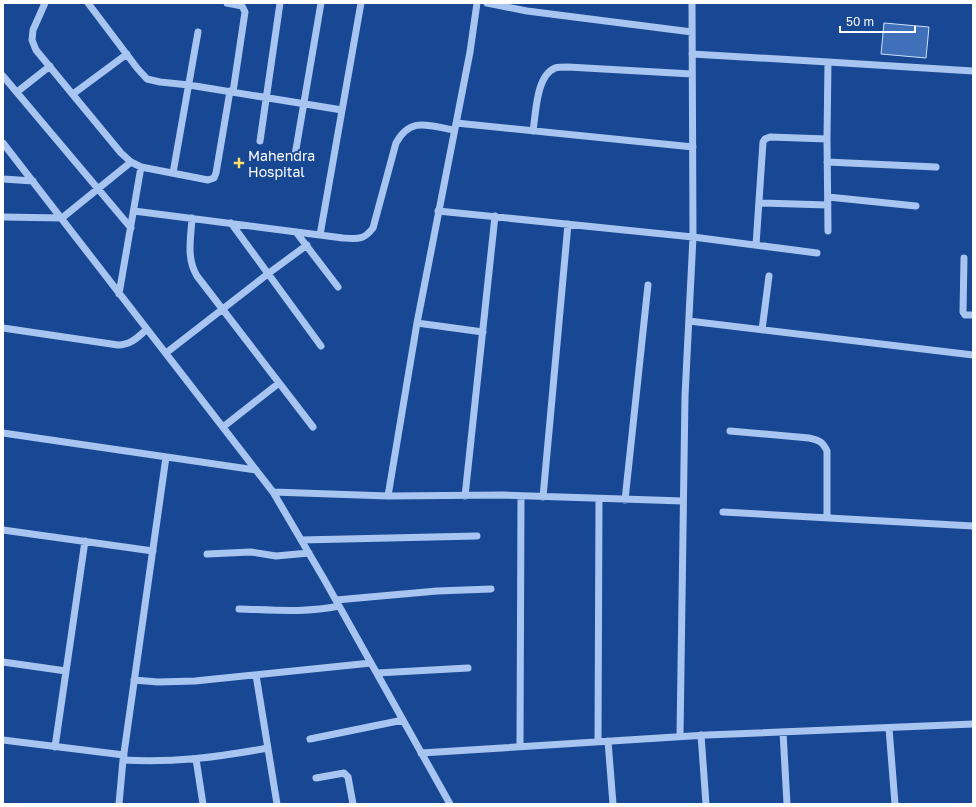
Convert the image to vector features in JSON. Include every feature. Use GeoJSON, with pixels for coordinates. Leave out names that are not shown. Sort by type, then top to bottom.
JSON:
{"type":"FeatureCollection","features":[{"type":"Feature","properties":{"kind":"street"},"geometry":{"type":"LineString","coordinates":[[44,3],[33,30],[32,40],[36,50],[120,153],[131,162],[141,167],[208,180],[214,178],[216,173],[245,12],[242,6],[229,3]]}},
{"type":"Feature","properties":{"kind":"street"},"geometry":{"type":"LineString","coordinates":[[88,3],[147,79],[342,110]]}},
{"type":"Feature","properties":{"kind":"street"},"geometry":{"type":"LineString","coordinates":[[260,141],[280,3]]}},
{"type":"Feature","properties":{"kind":"street"},"geometry":{"type":"LineString","coordinates":[[295,155],[321,3]]}},
{"type":"Feature","properties":{"kind":"street"},"geometry":{"type":"LineString","coordinates":[[320,235],[361,3]]}},
{"type":"Feature","properties":{"kind":"street"},"geometry":{"type":"LineString","coordinates":[[388,496],[417,322],[470,52],[477,3]]}},
{"type":"Feature","properties":{"kind":"street"},"geometry":{"type":"LineString","coordinates":[[487,3],[527,11],[692,32]]}},
{"type":"Feature","properties":{"kind":"street"},"geometry":{"type":"LineString","coordinates":[[680,736],[685,396],[693,237],[692,3]]}},
{"type":"Feature","properties":{"kind":"street"},"geometry":{"type":"LineString","coordinates":[[173,173],[198,32]]}},
{"type":"Feature","properties":{"kind":"street"},"geometry":{"type":"LineString","coordinates":[[73,94],[127,54]]}},
{"type":"Feature","properties":{"kind":"street"},"geometry":{"type":"LineString","coordinates":[[692,54],[973,71]]}},
{"type":"Feature","properties":{"kind":"street"},"geometry":{"type":"LineString","coordinates":[[828,62],[828,231]]}},
{"type":"Feature","properties":{"kind":"street"},"geometry":{"type":"LineString","coordinates":[[17,92],[50,66]]}},
{"type":"Feature","properties":{"kind":"street"},"geometry":{"type":"LineString","coordinates":[[533,130],[541,83],[546,75],[556,68],[568,67],[692,74]]}},
{"type":"Feature","properties":{"kind":"street"},"geometry":{"type":"LineString","coordinates":[[3,76],[131,228]]}},
{"type":"Feature","properties":{"kind":"street"},"geometry":{"type":"LineString","coordinates":[[134,210],[296,232],[360,239],[368,235],[373,228],[396,143],[409,127],[420,124],[533,130],[693,147]]}},
{"type":"Feature","properties":{"kind":"street"},"geometry":{"type":"LineString","coordinates":[[756,245],[763,142],[765,139],[770,137],[827,139]]}},
{"type":"Feature","properties":{"kind":"street"},"geometry":{"type":"LineString","coordinates":[[3,143],[273,492],[338,603],[450,804]]}},
{"type":"Feature","properties":{"kind":"street"},"geometry":{"type":"LineString","coordinates":[[3,217],[62,218],[131,162]]}},
{"type":"Feature","properties":{"kind":"street"},"geometry":{"type":"LineString","coordinates":[[827,162],[936,167]]}},
{"type":"Feature","properties":{"kind":"street"},"geometry":{"type":"LineString","coordinates":[[119,294],[141,167]]}},
{"type":"Feature","properties":{"kind":"street"},"geometry":{"type":"LineString","coordinates":[[3,179],[33,181]]}},
{"type":"Feature","properties":{"kind":"street"},"geometry":{"type":"LineString","coordinates":[[828,197],[916,206]]}},
{"type":"Feature","properties":{"kind":"street"},"geometry":{"type":"LineString","coordinates":[[759,202],[828,205]]}},
{"type":"Feature","properties":{"kind":"street"},"geometry":{"type":"LineString","coordinates":[[438,211],[693,237],[817,253]]}},
{"type":"Feature","properties":{"kind":"street"},"geometry":{"type":"LineString","coordinates":[[465,496],[496,216]]}},
{"type":"Feature","properties":{"kind":"street"},"geometry":{"type":"LineString","coordinates":[[192,218],[191,267],[313,427]]}},
{"type":"Feature","properties":{"kind":"street"},"geometry":{"type":"LineString","coordinates":[[231,223],[321,346]]}},
{"type":"Feature","properties":{"kind":"street"},"geometry":{"type":"LineString","coordinates":[[543,497],[568,224]]}},
{"type":"Feature","properties":{"kind":"street"},"geometry":{"type":"LineString","coordinates":[[296,232],[338,287]]}},
{"type":"Feature","properties":{"kind":"street"},"geometry":{"type":"LineString","coordinates":[[166,354],[307,245]]}},
{"type":"Feature","properties":{"kind":"street"},"geometry":{"type":"LineString","coordinates":[[964,258],[963,312],[965,315],[973,315]]}},
{"type":"Feature","properties":{"kind":"street"},"geometry":{"type":"LineString","coordinates":[[762,330],[768,276]]}},
{"type":"Feature","properties":{"kind":"street"},"geometry":{"type":"LineString","coordinates":[[625,500],[648,285]]}},
{"type":"Feature","properties":{"kind":"street"},"geometry":{"type":"LineString","coordinates":[[689,321],[973,355]]}},
{"type":"Feature","properties":{"kind":"street"},"geometry":{"type":"LineString","coordinates":[[417,322],[483,332]]}},
{"type":"Feature","properties":{"kind":"street"},"geometry":{"type":"LineString","coordinates":[[3,328],[118,345],[125,345],[131,342],[147,329]]}},
{"type":"Feature","properties":{"kind":"street"},"geometry":{"type":"LineString","coordinates":[[223,427],[279,383]]}},
{"type":"Feature","properties":{"kind":"street"},"geometry":{"type":"LineString","coordinates":[[730,431],[809,438],[818,440],[824,445],[827,451],[827,518]]}},
{"type":"Feature","properties":{"kind":"street"},"geometry":{"type":"LineString","coordinates":[[3,434],[256,470]]}},
{"type":"Feature","properties":{"kind":"street"},"geometry":{"type":"LineString","coordinates":[[119,804],[134,680],[166,457]]}},
{"type":"Feature","properties":{"kind":"street"},"geometry":{"type":"LineString","coordinates":[[273,492],[388,496],[521,496],[683,502]]}},
{"type":"Feature","properties":{"kind":"street"},"geometry":{"type":"LineString","coordinates":[[520,746],[521,496]]}},
{"type":"Feature","properties":{"kind":"street"},"geometry":{"type":"LineString","coordinates":[[598,742],[599,499]]}},
{"type":"Feature","properties":{"kind":"street"},"geometry":{"type":"LineString","coordinates":[[723,512],[973,526]]}},
{"type":"Feature","properties":{"kind":"street"},"geometry":{"type":"LineString","coordinates":[[3,530],[153,551]]}},
{"type":"Feature","properties":{"kind":"street"},"geometry":{"type":"LineString","coordinates":[[301,540],[477,536]]}},
{"type":"Feature","properties":{"kind":"street"},"geometry":{"type":"LineString","coordinates":[[55,747],[85,541]]}},
{"type":"Feature","properties":{"kind":"street"},"geometry":{"type":"LineString","coordinates":[[207,554],[251,552],[276,556],[309,554]]}},
{"type":"Feature","properties":{"kind":"street"},"geometry":{"type":"LineString","coordinates":[[239,609],[302,611],[324,609],[338,603],[437,591],[491,589]]}},
{"type":"Feature","properties":{"kind":"street"},"geometry":{"type":"LineString","coordinates":[[3,662],[66,671]]}},
{"type":"Feature","properties":{"kind":"street"},"geometry":{"type":"LineString","coordinates":[[134,680],[158,682],[195,681],[371,663]]}},
{"type":"Feature","properties":{"kind":"street"},"geometry":{"type":"LineString","coordinates":[[377,673],[468,668]]}},
{"type":"Feature","properties":{"kind":"street"},"geometry":{"type":"LineString","coordinates":[[256,675],[277,804]]}},
{"type":"Feature","properties":{"kind":"street"},"geometry":{"type":"LineString","coordinates":[[310,738],[403,720]]}},
{"type":"Feature","properties":{"kind":"street"},"geometry":{"type":"LineString","coordinates":[[422,753],[680,736],[973,724]]}},
{"type":"Feature","properties":{"kind":"street"},"geometry":{"type":"LineString","coordinates":[[890,728],[895,804]]}},
{"type":"Feature","properties":{"kind":"street"},"geometry":{"type":"LineString","coordinates":[[783,732],[787,804]]}},
{"type":"Feature","properties":{"kind":"street"},"geometry":{"type":"LineString","coordinates":[[701,735],[706,804]]}},
{"type":"Feature","properties":{"kind":"street"},"geometry":{"type":"LineString","coordinates":[[3,740],[150,762],[196,760],[268,748]]}},
{"type":"Feature","properties":{"kind":"street"},"geometry":{"type":"LineString","coordinates":[[608,741],[613,804]]}},
{"type":"Feature","properties":{"kind":"street"},"geometry":{"type":"LineString","coordinates":[[196,760],[203,804]]}},
{"type":"Feature","properties":{"kind":"street"},"geometry":{"type":"LineString","coordinates":[[316,778],[344,773],[347,774],[353,804]]}},
{"type":"Feature","properties":{"kind":"building"},"geometry":{"type":"Polygon","coordinates":[[[884,23],[929,27],[926,58],[881,54],[884,23]]]}},
{"type":"Feature","properties":{"kind":"place","name":"Mahendra Hospital"},"geometry":{"type":"Point","coordinates":[239,163]}}]}
